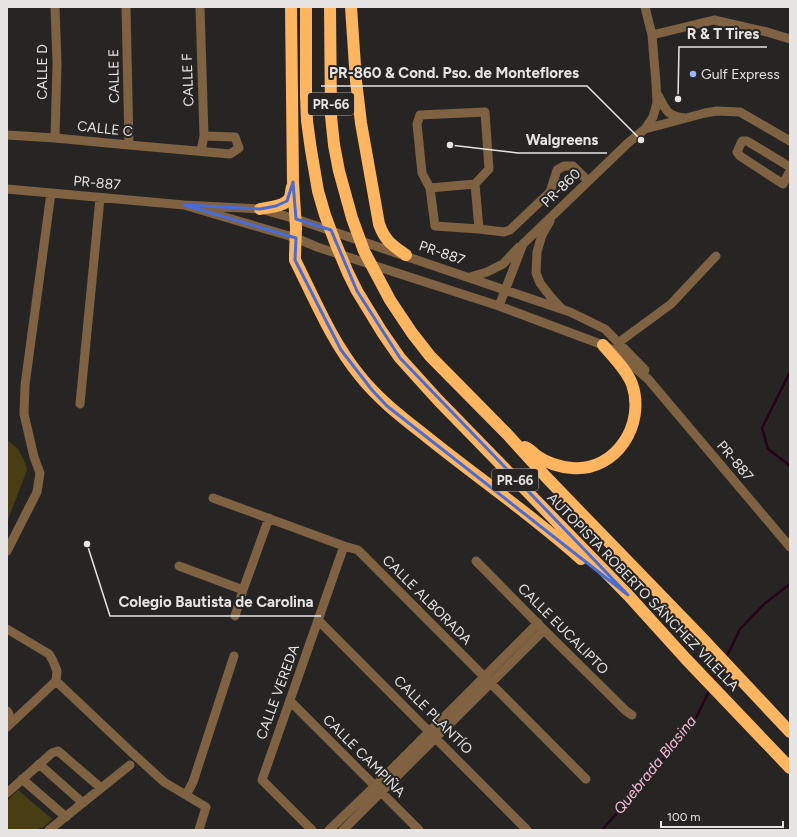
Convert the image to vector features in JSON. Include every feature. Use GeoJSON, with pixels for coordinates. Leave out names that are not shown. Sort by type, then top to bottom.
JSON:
{"type":"FeatureCollection","features":[{"type":"Feature","properties":{"kind":"highway"},"geometry":{"type":"LineString","coordinates":[[291,7],[293,182],[296,219],[295,255],[320,310],[341,350],[360,376],[393,411],[447,454],[505,496],[592,568],[628,595]]}},
{"type":"Feature","properties":{"kind":"highway","name":"AUTOPISTA ROBERTO SÁNCHEZ VILELLA"},"geometry":{"type":"LineString","coordinates":[[306,7],[307,121],[318,191],[335,242],[357,291],[382,332],[400,358],[443,406],[628,595],[686,659],[790,768]]}},
{"type":"Feature","properties":{"kind":"highway","name":"AUTOPISTA ROBERTO SÁNCHEZ VILELLA"},"geometry":{"type":"LineString","coordinates":[[330,7],[331,116],[337,164],[346,199],[364,251],[390,300],[412,333],[430,356],[507,434],[547,478],[700,636],[790,732]]}},
{"type":"Feature","properties":{"kind":"highway"},"geometry":{"type":"LineString","coordinates":[[351,7],[356,81],[361,123],[379,224],[386,238],[406,256]]}},
{"type":"Feature","properties":{"kind":"highway"},"geometry":{"type":"LineString","coordinates":[[260,209],[287,202],[290,197],[293,182]]}},
{"type":"Feature","properties":{"kind":"highway"},"geometry":{"type":"LineString","coordinates":[[507,434],[538,456],[563,467],[573,468],[591,466],[617,451],[627,437],[633,423],[636,406],[635,398],[631,382],[626,373],[603,345]]}},
{"type":"Feature","properties":{"kind":"highway"},"geometry":{"type":"LineString","coordinates":[[755,695],[778,707],[790,720]]}},
{"type":"Feature","properties":{"kind":"street","name":"CALLE D"},"geometry":{"type":"LineString","coordinates":[[55,7],[57,64],[55,138]]}},
{"type":"Feature","properties":{"kind":"street","name":"CALLE E"},"geometry":{"type":"LineString","coordinates":[[126,7],[129,145]]}},
{"type":"Feature","properties":{"kind":"street","name":"CALLE F"},"geometry":{"type":"LineString","coordinates":[[200,7],[204,136],[201,151]]}},
{"type":"Feature","properties":{"kind":"street","name":"PR-860"},"geometry":{"type":"LineString","coordinates":[[499,306],[523,244],[628,143],[645,129],[653,117],[657,104],[652,35],[645,7]]}},
{"type":"Feature","properties":{"kind":"street"},"geometry":{"type":"LineString","coordinates":[[652,35],[714,20],[767,32],[790,39]]}},
{"type":"Feature","properties":{"kind":"street"},"geometry":{"type":"LineString","coordinates":[[656,91],[663,106],[668,112],[674,116],[685,118]]}},
{"type":"Feature","properties":{"kind":"street"},"geometry":{"type":"LineString","coordinates":[[645,129],[717,110],[740,112],[790,141]]}},
{"type":"Feature","properties":{"kind":"street"},"geometry":{"type":"LineString","coordinates":[[430,188],[475,184],[490,169],[485,112],[420,115],[417,124],[422,173],[430,188],[435,226],[504,232],[510,230],[550,192],[556,170],[564,166],[573,166],[588,182]]}},
{"type":"Feature","properties":{"kind":"street","name":"CALLE C"},"geometry":{"type":"LineString","coordinates":[[7,134],[230,154],[239,148],[235,137],[204,136]]}},
{"type":"Feature","properties":{"kind":"street"},"geometry":{"type":"LineString","coordinates":[[790,167],[747,141],[742,141],[737,152],[740,156],[783,184],[790,172]]}},
{"type":"Feature","properties":{"kind":"street"},"geometry":{"type":"LineString","coordinates":[[475,184],[479,229]]}},
{"type":"Feature","properties":{"kind":"street","name":"PR-887"},"geometry":{"type":"LineString","coordinates":[[7,189],[184,205],[260,209],[296,219],[570,312],[605,329],[645,370],[659,392]]}},
{"type":"Feature","properties":{"kind":"street"},"geometry":{"type":"LineString","coordinates":[[7,551],[37,492],[40,473],[34,457],[24,414],[24,407],[25,385],[51,193]]}},
{"type":"Feature","properties":{"kind":"street"},"geometry":{"type":"LineString","coordinates":[[80,404],[100,198]]}},
{"type":"Feature","properties":{"kind":"street","name":"PR-887"},"geometry":{"type":"LineString","coordinates":[[184,205],[296,238],[317,247],[499,306],[603,345],[614,351],[648,379],[790,547]]}},
{"type":"Feature","properties":{"kind":"street"},"geometry":{"type":"LineString","coordinates":[[554,213],[542,235],[537,252],[536,273],[540,283],[562,309]]}},
{"type":"Feature","properties":{"kind":"street"},"geometry":{"type":"LineString","coordinates":[[470,277],[487,272],[503,264],[523,244]]}},
{"type":"Feature","properties":{"kind":"street"},"geometry":{"type":"LineString","coordinates":[[618,343],[671,304],[716,256]]}},
{"type":"Feature","properties":{"kind":"street","name":"CALLE ALBORADA"},"geometry":{"type":"LineString","coordinates":[[213,498],[358,550],[586,779]]}},
{"type":"Feature","properties":{"kind":"street"},"geometry":{"type":"LineString","coordinates":[[235,616],[269,518]]}},
{"type":"Feature","properties":{"kind":"street","name":"CALLE VEREDA"},"geometry":{"type":"LineString","coordinates":[[312,830],[262,780],[344,546]]}},
{"type":"Feature","properties":{"kind":"street","name":"CALLE EUCALIPTO"},"geometry":{"type":"LineString","coordinates":[[476,561],[626,711],[632,714]]}},
{"type":"Feature","properties":{"kind":"street"},"geometry":{"type":"LineString","coordinates":[[179,566],[243,590]]}},
{"type":"Feature","properties":{"kind":"street","name":"CALLE PLANTÍO"},"geometry":{"type":"LineString","coordinates":[[318,620],[528,830]]}},
{"type":"Feature","properties":{"kind":"street"},"geometry":{"type":"LineString","coordinates":[[329,830],[378,789],[541,627]]}},
{"type":"Feature","properties":{"kind":"street"},"geometry":{"type":"LineString","coordinates":[[7,629],[49,654],[57,671],[56,681],[8,720]]}},
{"type":"Feature","properties":{"kind":"street"},"geometry":{"type":"LineString","coordinates":[[186,796],[193,782],[234,656]]}},
{"type":"Feature","properties":{"kind":"street"},"geometry":{"type":"LineString","coordinates":[[56,681],[158,777],[206,808],[199,830]]}},
{"type":"Feature","properties":{"kind":"street","name":"CALLE CAMPIÑA"},"geometry":{"type":"LineString","coordinates":[[290,701],[419,830]]}},
{"type":"Feature","properties":{"kind":"street"},"geometry":{"type":"LineString","coordinates":[[7,793],[52,753],[58,751],[101,788]]}},
{"type":"Feature","properties":{"kind":"street"},"geometry":{"type":"LineString","coordinates":[[40,764],[84,802]]}},
{"type":"Feature","properties":{"kind":"street"},"geometry":{"type":"LineString","coordinates":[[49,830],[130,766]]}},
{"type":"Feature","properties":{"kind":"street"},"geometry":{"type":"LineString","coordinates":[[22,779],[66,817]]}},
{"type":"Feature","properties":{"kind":"street"},"geometry":{"type":"LineString","coordinates":[[343,830],[378,789]]}},
{"type":"Feature","properties":{"kind":"highlighted area"},"geometry":{"type":"Polygon","coordinates":[[[293,182],[296,219],[331,230],[357,291],[400,358],[628,595],[387,406],[372,390],[341,350],[295,260],[296,238],[184,205],[260,209],[276,206],[287,201],[293,182]]]}},
{"type":"Feature","properties":{"kind":"shaded area"},"geometry":{"type":"Polygon","coordinates":[[[7,440],[18,449],[25,462],[27,470],[7,522],[7,440]]]}},
{"type":"Feature","properties":{"kind":"shaded area"},"geometry":{"type":"Polygon","coordinates":[[[18,790],[52,819],[44,827],[34,830],[7,830],[7,801],[18,790]]]}},
{"type":"Feature","properties":{"kind":"waterway","name":"Quebrada Blasina"},"geometry":{"type":"LineString","coordinates":[[790,372],[762,428],[768,449],[790,467]]}},
{"type":"Feature","properties":{"kind":"waterway","name":"Quebrada Blasina"},"geometry":{"type":"LineString","coordinates":[[726,658],[740,629],[764,604],[790,584]]}},
{"type":"Feature","properties":{"kind":"waterway","name":"Quebrada Blasina"},"geometry":{"type":"LineString","coordinates":[[713,683],[723,664]]}},
{"type":"Feature","properties":{"kind":"waterway","name":"Quebrada Blasina"},"geometry":{"type":"LineString","coordinates":[[602,830],[694,722],[710,689]]}},
{"type":"Feature","properties":{"kind":"place","name":"Gulf Express"},"geometry":{"type":"Point","coordinates":[693,74]}},
{"type":"Feature","properties":{"kind":"place","name":"R & T Tires"},"geometry":{"type":"Point","coordinates":[678,99]}},
{"type":"Feature","properties":{"kind":"place","name":"PR-860 & Cond. Pso. de Monteflores"},"geometry":{"type":"Point","coordinates":[641,140]}},
{"type":"Feature","properties":{"kind":"place","name":"Walgreens"},"geometry":{"type":"Point","coordinates":[450,145]}},
{"type":"Feature","properties":{"kind":"place","name":"Colegio Bautista de Carolina"},"geometry":{"type":"Point","coordinates":[87,544]}}]}
